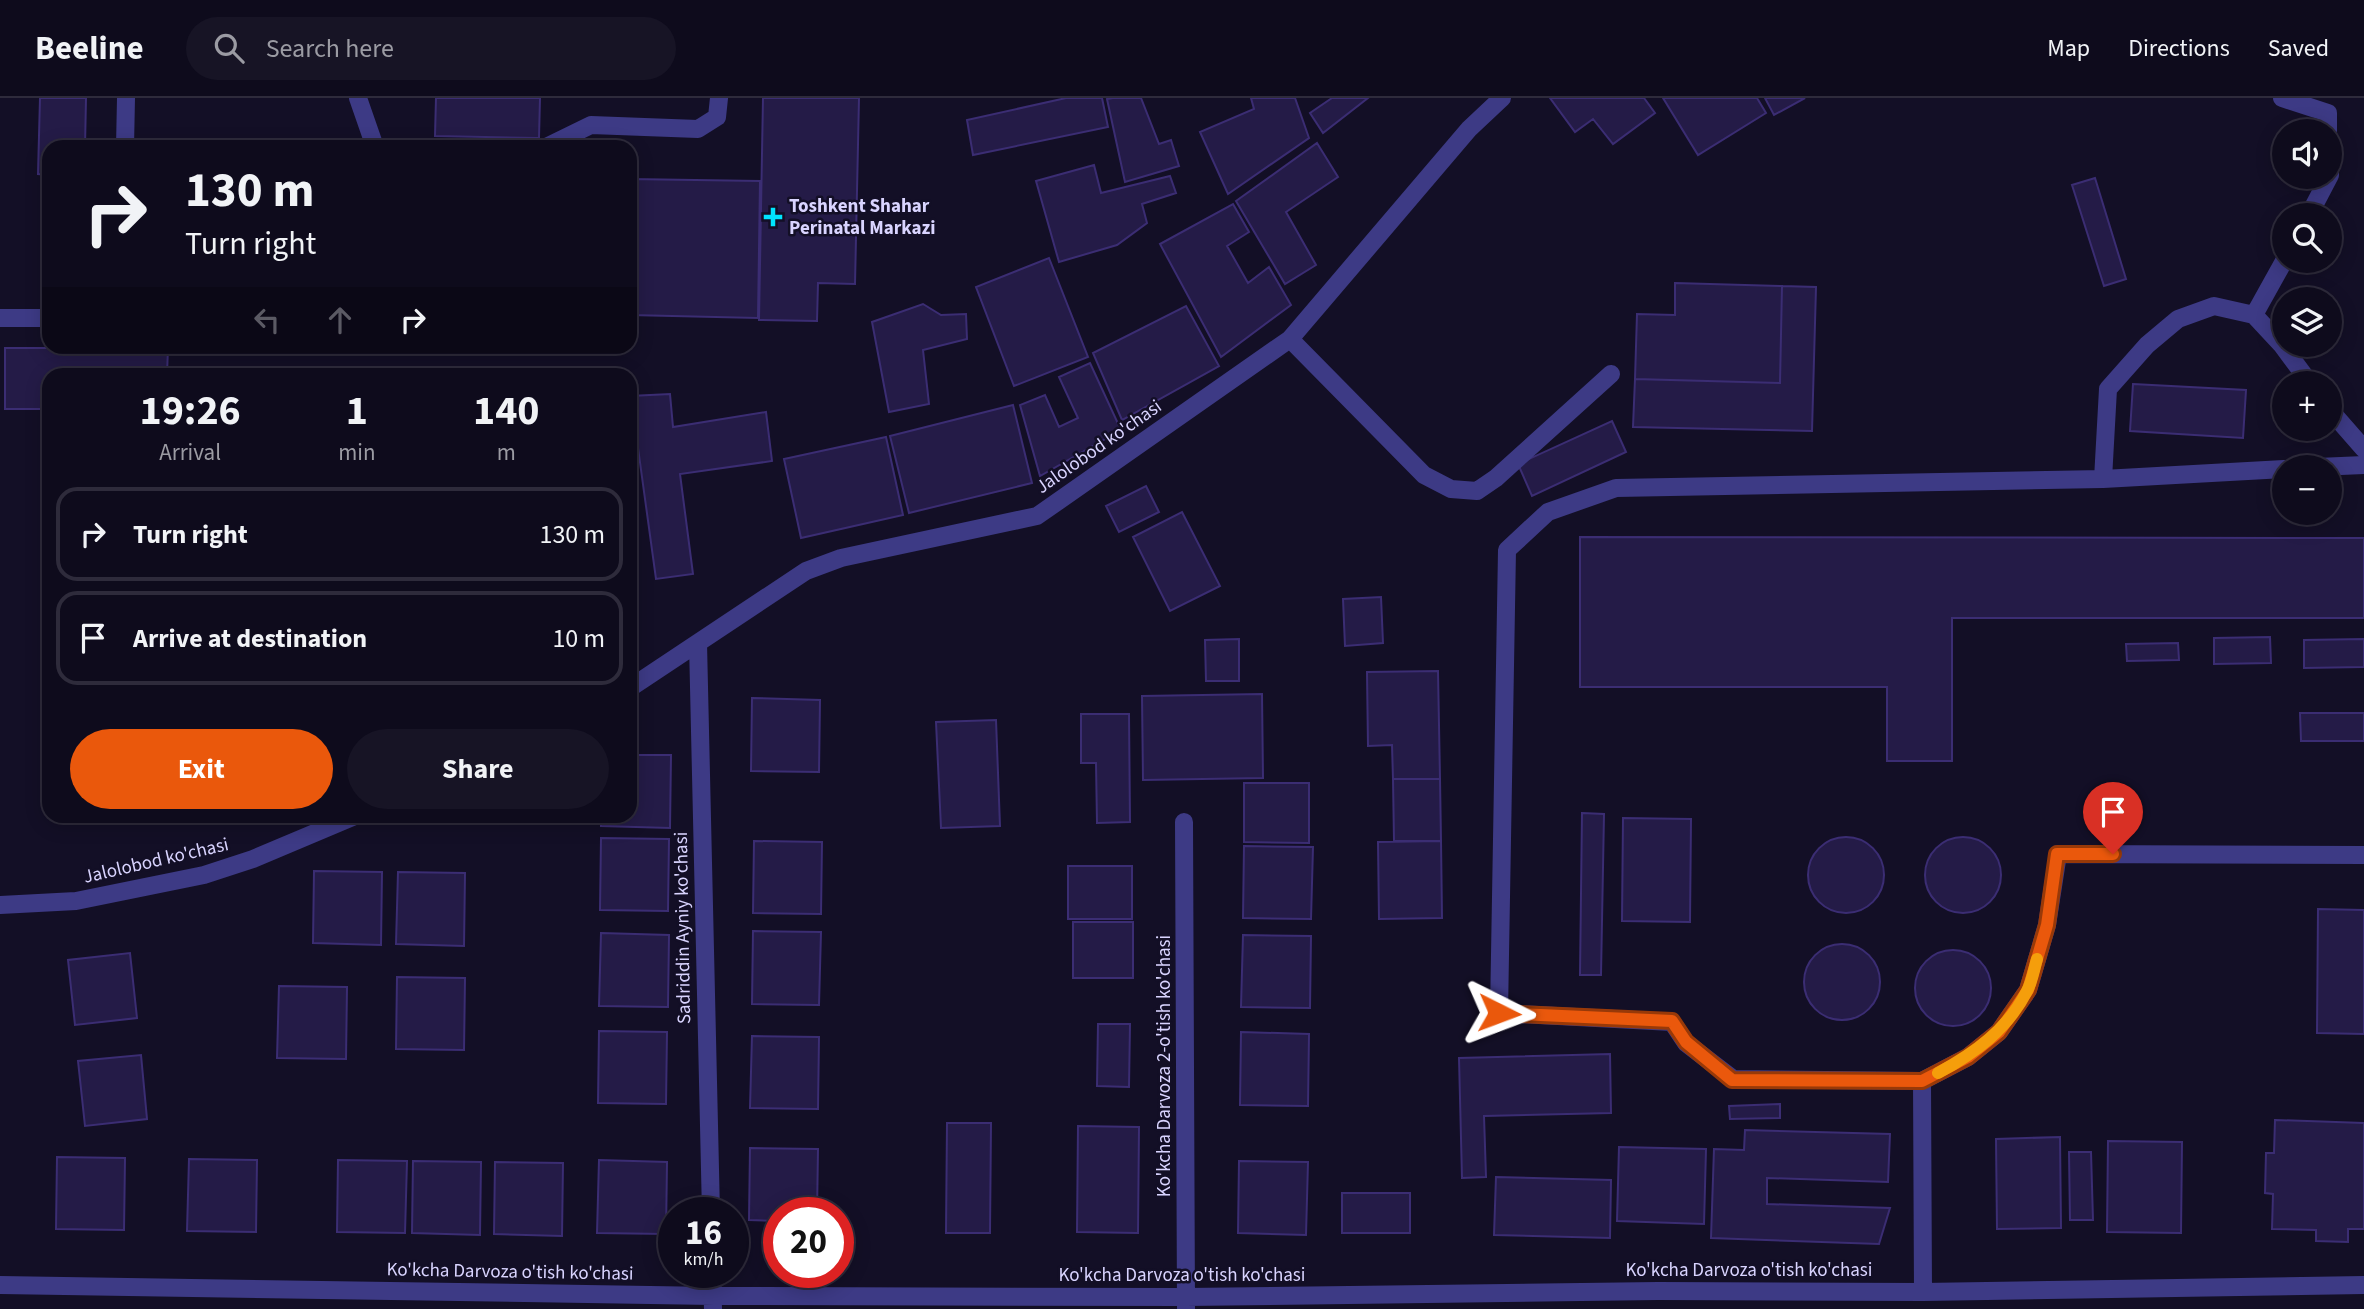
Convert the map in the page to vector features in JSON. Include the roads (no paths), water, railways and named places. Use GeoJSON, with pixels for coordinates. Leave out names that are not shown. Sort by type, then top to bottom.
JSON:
{"type":"FeatureCollection","features":[{"type":"Feature","properties":{"kind":"street"},"geometry":{"type":"LineString","coordinates":[[125,140],[126,98]]}},
{"type":"Feature","properties":{"kind":"street"},"geometry":{"type":"LineString","coordinates":[[358,98],[372,140]]}},
{"type":"Feature","properties":{"kind":"street"},"geometry":{"type":"LineString","coordinates":[[561,140],[591,125],[698,128],[717,117],[719,98]]}},
{"type":"Feature","properties":{"kind":"street","name":"Jalolobod ko'chasi"},"geometry":{"type":"LineString","coordinates":[[637,683],[806,571],[841,558],[1037,516],[1290,339],[1469,129],[1502,98]]}},
{"type":"Feature","properties":{"kind":"street"},"geometry":{"type":"LineString","coordinates":[[2282,98],[2328,113],[2328,119]]}},
{"type":"Feature","properties":{"kind":"street"},"geometry":{"type":"LineString","coordinates":[[2254,315],[2277,273]]}},
{"type":"Feature","properties":{"kind":"street"},"geometry":{"type":"LineString","coordinates":[[2103,479],[2108,389],[2147,345],[2178,319],[2214,306],[2254,315],[2301,371]]}},
{"type":"Feature","properties":{"kind":"street"},"geometry":{"type":"LineString","coordinates":[[0,318],[42,318]]}},
{"type":"Feature","properties":{"kind":"street"},"geometry":{"type":"LineString","coordinates":[[1290,339],[1424,475],[1451,489],[1477,491],[1496,478],[1611,374]]}},
{"type":"Feature","properties":{"kind":"street"},"geometry":{"type":"LineString","coordinates":[[2342,424],[2364,449]]}},
{"type":"Feature","properties":{"kind":"street"},"geometry":{"type":"LineString","coordinates":[[2342,466],[2364,465]]}},
{"type":"Feature","properties":{"kind":"street"},"geometry":{"type":"LineString","coordinates":[[2272,470],[2103,479],[1616,488],[1548,512],[1507,550],[1499,1013],[1672,1021],[1686,1042],[1732,1080],[1922,1081],[1968,1057],[1999,1032],[2028,990],[2047,925],[2057,854],[2364,855]]}},
{"type":"Feature","properties":{"kind":"street","name":"Sadriddin Ayniy ko'chasi"},"geometry":{"type":"LineString","coordinates":[[698,643],[711,1197]]}},
{"type":"Feature","properties":{"kind":"street"},"geometry":{"type":"LineString","coordinates":[[637,671],[649,675]]}},
{"type":"Feature","properties":{"kind":"street","name":"Ko'kcha Darvoza 2-o'tish ko'chasi"},"geometry":{"type":"LineString","coordinates":[[1184,822],[1186,1303]]}},
{"type":"Feature","properties":{"kind":"street","name":"Jalolobod ko'chasi"},"geometry":{"type":"LineString","coordinates":[[0,905],[76,901],[204,875],[253,859],[338,823]]}},
{"type":"Feature","properties":{"kind":"street"},"geometry":{"type":"LineString","coordinates":[[1922,1081],[1923,1292]]}},
{"type":"Feature","properties":{"kind":"street","name":"Ko'kcha Darvoza o'tish ko'chasi"},"geometry":{"type":"LineString","coordinates":[[0,1285],[713,1303],[1186,1303],[1658,1300],[2364,1284]]}},
{"type":"Feature","properties":{"kind":"place","name":"Toshkent Shahar Perinatal Markazi"},"geometry":{"type":"Point","coordinates":[773,217]}}]}
